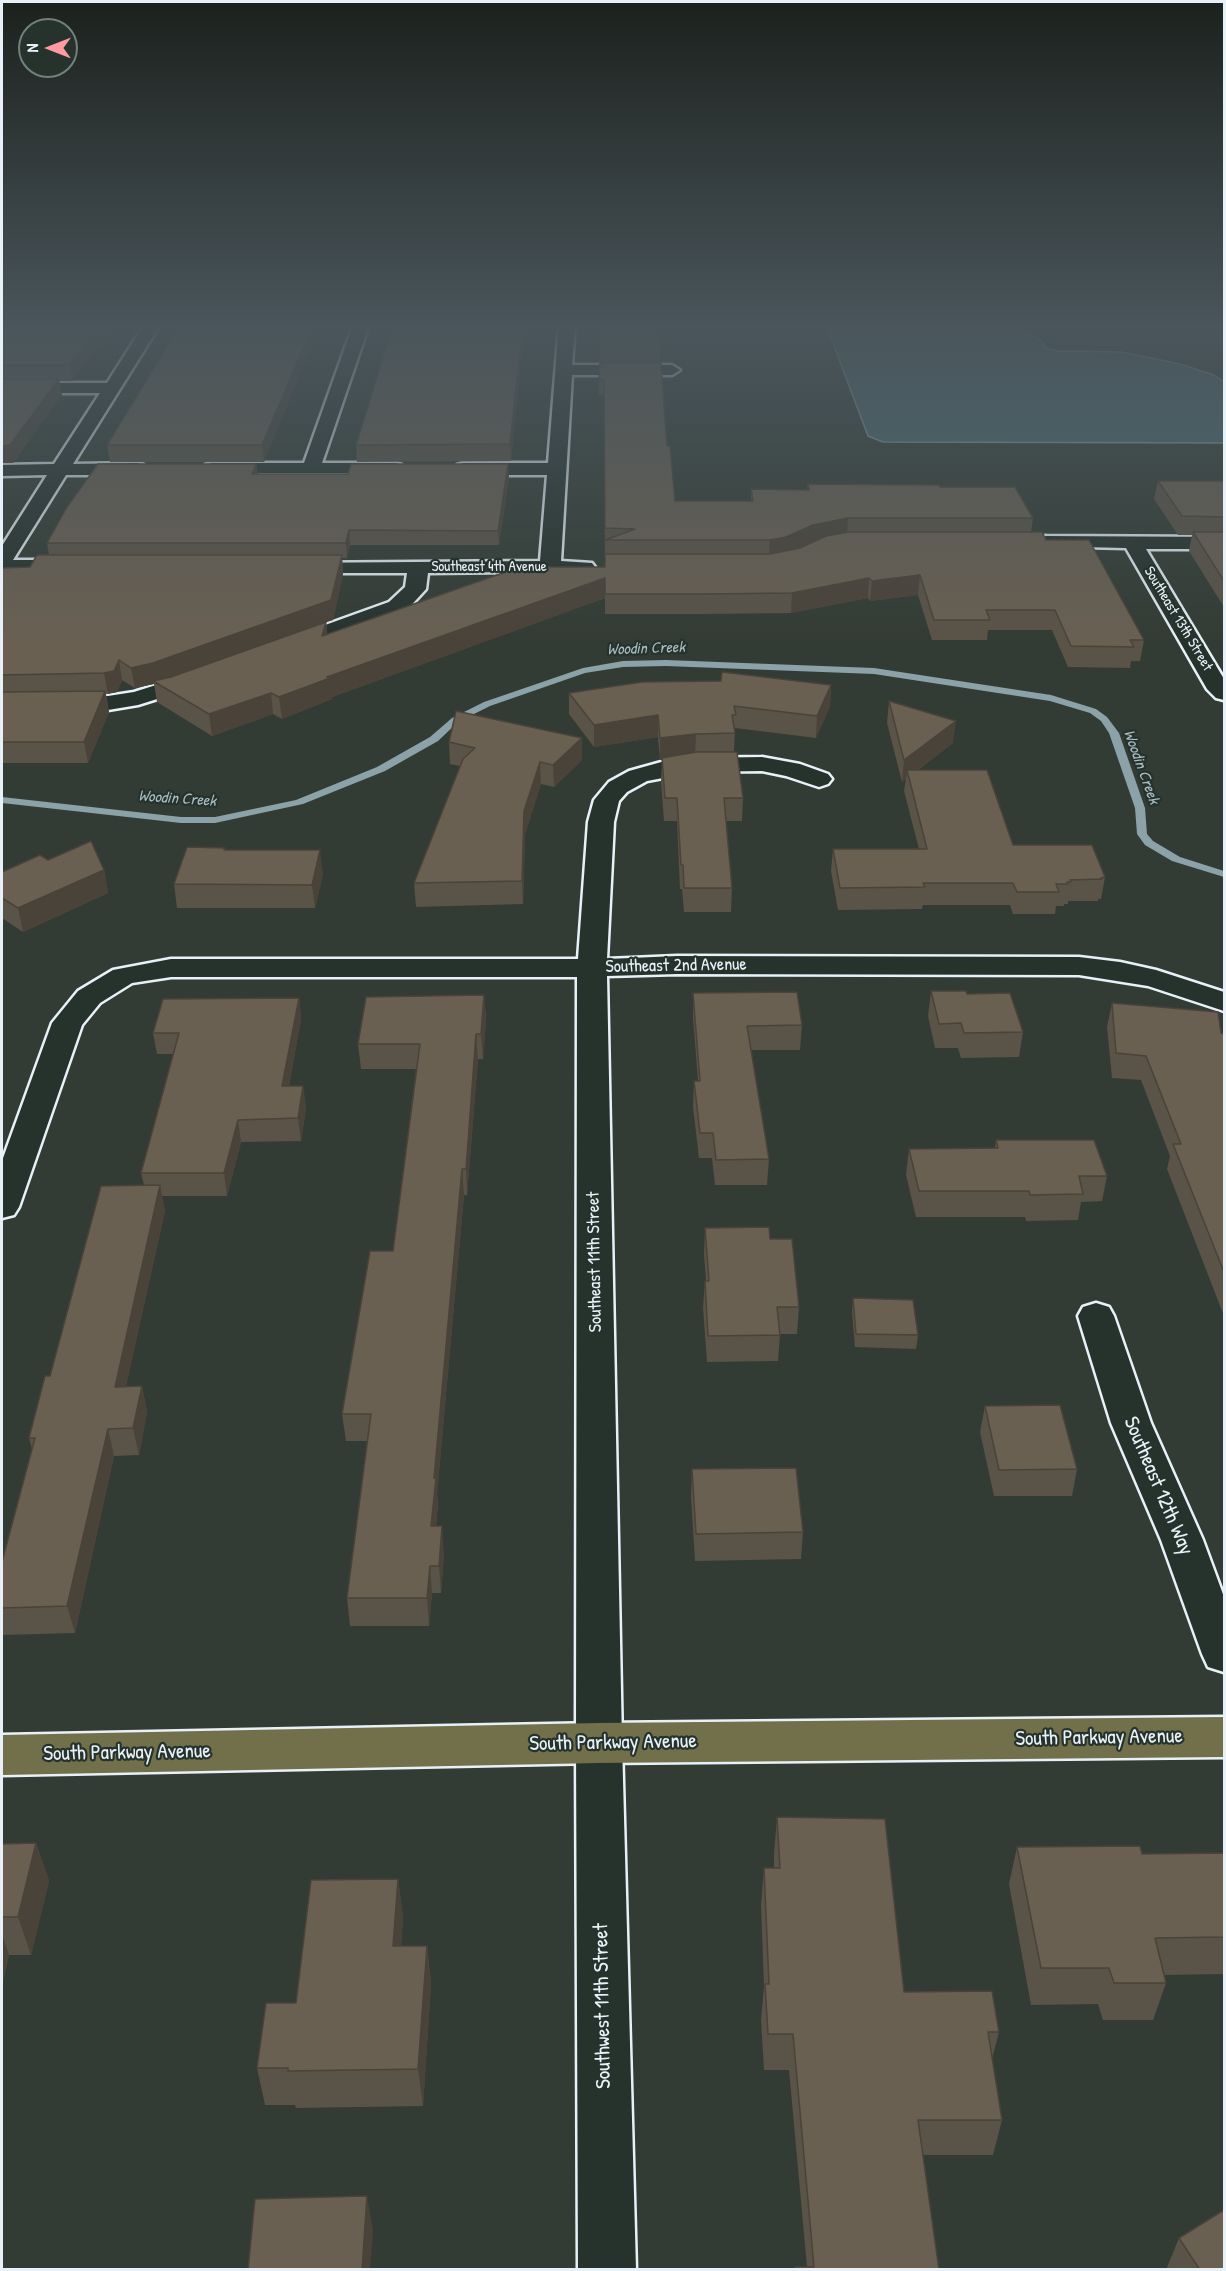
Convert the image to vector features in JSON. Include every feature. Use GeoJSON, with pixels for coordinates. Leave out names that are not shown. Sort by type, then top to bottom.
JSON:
{"type":"FeatureCollection","features":[{"type":"Feature","properties":{"kind":"main road","name":"South Parkway Avenue"},"geometry":{"type":"LineString","coordinates":[[2,1755],[599,1743],[1224,1737]]}},
{"type":"Feature","properties":{"kind":"street"},"geometry":{"type":"LineString","coordinates":[[2,561],[85,431]]}},
{"type":"Feature","properties":{"kind":"street"},"geometry":{"type":"LineString","coordinates":[[311,469],[324,431]]}},
{"type":"Feature","properties":{"kind":"street"},"geometry":{"type":"LineString","coordinates":[[550,567],[559,431]]}},
{"type":"Feature","properties":{"kind":"street"},"geometry":{"type":"LineString","coordinates":[[2,470],[156,469]]}},
{"type":"Feature","properties":{"kind":"street"},"geometry":{"type":"LineString","coordinates":[[192,469],[418,469]]}},
{"type":"Feature","properties":{"kind":"street"},"geometry":{"type":"LineString","coordinates":[[441,469],[556,469]]}},
{"type":"Feature","properties":{"kind":"street"},"geometry":{"type":"LineString","coordinates":[[1021,542],[1224,543]]}},
{"type":"Feature","properties":{"kind":"street","name":"Southeast 13th Street"},"geometry":{"type":"LineString","coordinates":[[1133,543],[1219,689],[1224,693]]}},
{"type":"Feature","properties":{"kind":"street"},"geometry":{"type":"LineString","coordinates":[[2,566],[97,566]]}},
{"type":"Feature","properties":{"kind":"street","name":"Southeast 4th Avenue"},"geometry":{"type":"LineString","coordinates":[[276,567],[609,567]]}},
{"type":"Feature","properties":{"kind":"street"},"geometry":{"type":"LineString","coordinates":[[264,655],[397,607],[415,589],[419,567]]}},
{"type":"Feature","properties":{"kind":"street"},"geometry":{"type":"LineString","coordinates":[[2,704],[108,703],[138,698],[220,671]]}},
{"type":"Feature","properties":{"kind":"street","name":"Southeast 11th Street"},"geometry":{"type":"LineString","coordinates":[[599,1743],[592,968],[601,822],[606,800],[618,787],[638,776],[695,765],[762,764],[791,769],[819,779]]}},
{"type":"Feature","properties":{"kind":"street","name":"Southeast 2nd Avenue"},"geometry":{"type":"LineString","coordinates":[[8,1172],[67,1023],[89,997],[123,976],[171,968],[592,968],[677,964],[1078,966],[1120,971],[1156,979],[1224,1002]]}},
{"type":"Feature","properties":{"kind":"street"},"geometry":{"type":"LineString","coordinates":[[2,1207],[8,1172]]}},
{"type":"Feature","properties":{"kind":"street","name":"Southeast 12th Way"},"geometry":{"type":"LineString","coordinates":[[1096,1316],[1131,1424],[1182,1540],[1224,1654]]}},
{"type":"Feature","properties":{"kind":"street","name":"Southwest 11th Street"},"geometry":{"type":"LineString","coordinates":[[599,1743],[608,2270]]}},
{"type":"Feature","properties":{"kind":"water"},"geometry":{"type":"Polygon","coordinates":[[[866,431],[1224,431],[1224,443],[883,442],[868,436],[866,431]]]}},
{"type":"Feature","properties":{"kind":"building"},"geometry":{"type":"Polygon","coordinates":[[[2,431],[20,431],[10,445],[2,446],[2,431]]]}},
{"type":"Feature","properties":{"kind":"building"},"geometry":{"type":"Polygon","coordinates":[[[116,431],[268,431],[262,445],[107,445],[116,431]]]}},
{"type":"Feature","properties":{"kind":"building"},"geometry":{"type":"Polygon","coordinates":[[[360,431],[511,431],[510,444],[356,445],[360,431]]]}},
{"type":"Feature","properties":{"kind":"building"},"geometry":{"type":"Polygon","coordinates":[[[604,431],[666,431],[667,446],[670,446],[675,501],[753,501],[751,489],[809,490],[808,484],[1015,487],[1033,518],[848,518],[813,525],[786,537],[770,540],[605,540],[635,529],[605,528],[604,431]]]}},
{"type":"Feature","properties":{"kind":"building"},"geometry":{"type":"Polygon","coordinates":[[[98,464],[256,464],[252,474],[348,474],[351,464],[508,464],[498,531],[349,530],[346,543],[47,543],[67,507],[98,464]]]}},
{"type":"Feature","properties":{"kind":"building"},"geometry":{"type":"Polygon","coordinates":[[[1158,481],[1224,481],[1224,517],[1182,516],[1158,481]]]}},
{"type":"Feature","properties":{"kind":"building"},"geometry":{"type":"Polygon","coordinates":[[[849,532],[1042,532],[1046,540],[1089,540],[1144,640],[1130,640],[1134,647],[1071,646],[1055,610],[986,610],[990,620],[934,620],[920,575],[872,581],[869,578],[792,593],[700,594],[605,594],[605,578],[327,677],[330,678],[279,697],[271,693],[209,714],[153,681],[171,677],[326,622],[322,636],[520,567],[605,567],[605,554],[770,554],[800,548],[826,536],[849,532]]]}},
{"type":"Feature","properties":{"kind":"building"},"geometry":{"type":"Polygon","coordinates":[[[1193,532],[1224,532],[1224,581],[1193,532]]]}},
{"type":"Feature","properties":{"kind":"building"},"geometry":{"type":"Polygon","coordinates":[[[37,555],[342,555],[331,600],[153,663],[131,668],[119,660],[114,671],[104,673],[2,675],[2,568],[30,567],[37,555]]]}},
{"type":"Feature","properties":{"kind":"building"},"geometry":{"type":"Polygon","coordinates":[[[722,672],[831,685],[817,716],[734,706],[736,715],[732,715],[735,733],[660,738],[658,715],[594,725],[569,693],[642,682],[721,681],[722,672]]]}},
{"type":"Feature","properties":{"kind":"building"},"geometry":{"type":"Polygon","coordinates":[[[105,691],[84,742],[2,742],[2,692],[105,691]]]}},
{"type":"Feature","properties":{"kind":"building"},"geometry":{"type":"Polygon","coordinates":[[[889,701],[956,721],[904,760],[889,701]]]}},
{"type":"Feature","properties":{"kind":"building"},"geometry":{"type":"Polygon","coordinates":[[[456,711],[582,738],[553,765],[540,762],[524,811],[522,881],[414,883],[463,759],[475,748],[449,742],[456,711]]]}},
{"type":"Feature","properties":{"kind":"building"},"geometry":{"type":"Polygon","coordinates":[[[696,752],[737,752],[743,798],[724,798],[732,888],[684,888],[677,798],[665,798],[662,758],[696,752]]]}},
{"type":"Feature","properties":{"kind":"building"},"geometry":{"type":"Polygon","coordinates":[[[907,770],[987,770],[1013,845],[1092,845],[1105,877],[1070,880],[1068,884],[1056,884],[1059,892],[1017,892],[1013,883],[923,883],[925,887],[840,888],[833,849],[927,849],[907,770]]]}},
{"type":"Feature","properties":{"kind":"building"},"geometry":{"type":"Polygon","coordinates":[[[91,841],[104,870],[18,908],[2,898],[2,872],[40,855],[48,860],[91,841]]]}},
{"type":"Feature","properties":{"kind":"building"},"geometry":{"type":"Polygon","coordinates":[[[187,847],[225,848],[224,850],[320,850],[312,885],[174,884],[187,847]]]}},
{"type":"Feature","properties":{"kind":"building"},"geometry":{"type":"Polygon","coordinates":[[[931,991],[966,991],[967,994],[1010,993],[1023,1032],[964,1033],[961,1023],[939,1024],[931,991]]]}},
{"type":"Feature","properties":{"kind":"building"},"geometry":{"type":"Polygon","coordinates":[[[797,992],[802,1025],[747,1026],[769,1159],[716,1160],[713,1133],[700,1133],[694,1081],[700,1081],[693,993],[797,992]]]}},
{"type":"Feature","properties":{"kind":"building"},"geometry":{"type":"Polygon","coordinates":[[[484,995],[481,1034],[476,1034],[466,1169],[462,1169],[434,1478],[436,1478],[431,1526],[442,1526],[439,1566],[430,1566],[427,1598],[347,1598],[371,1414],[342,1414],[370,1251],[393,1251],[420,1044],[358,1044],[366,997],[484,995]]]}},
{"type":"Feature","properties":{"kind":"building"},"geometry":{"type":"Polygon","coordinates":[[[299,998],[282,1086],[303,1086],[298,1118],[238,1120],[224,1173],[141,1173],[179,1033],[153,1033],[163,999],[299,998]]]}},
{"type":"Feature","properties":{"kind":"building"},"geometry":{"type":"Polygon","coordinates":[[[1112,1003],[1218,1012],[1221,1033],[1224,1034],[1224,1272],[1173,1144],[1181,1144],[1146,1056],[1116,1053],[1112,1003]]]}},
{"type":"Feature","properties":{"kind":"building"},"geometry":{"type":"Polygon","coordinates":[[[996,1140],[1094,1140],[1107,1176],[1079,1176],[1083,1194],[1030,1195],[1029,1191],[919,1191],[909,1149],[998,1148],[996,1140]]]}},
{"type":"Feature","properties":{"kind":"building"},"geometry":{"type":"Polygon","coordinates":[[[160,1185],[115,1387],[142,1386],[133,1428],[108,1429],[67,1606],[2,1608],[2,1562],[35,1438],[29,1438],[45,1376],[50,1376],[101,1186],[160,1185]]]}},
{"type":"Feature","properties":{"kind":"building"},"geometry":{"type":"Polygon","coordinates":[[[769,1227],[770,1239],[792,1239],[799,1307],[777,1307],[780,1335],[708,1336],[705,1281],[709,1281],[705,1228],[769,1227]]]}},
{"type":"Feature","properties":{"kind":"building"},"geometry":{"type":"Polygon","coordinates":[[[853,1298],[913,1300],[918,1335],[856,1334],[853,1298]]]}},
{"type":"Feature","properties":{"kind":"building"},"geometry":{"type":"Polygon","coordinates":[[[1060,1405],[1077,1469],[999,1470],[985,1406],[1060,1405]]]}},
{"type":"Feature","properties":{"kind":"building"},"geometry":{"type":"Polygon","coordinates":[[[796,1468],[803,1532],[696,1534],[692,1469],[796,1468]]]}},
{"type":"Feature","properties":{"kind":"building"},"geometry":{"type":"Polygon","coordinates":[[[777,1817],[885,1819],[904,1992],[992,1991],[999,2032],[988,2032],[1002,2120],[918,2120],[939,2270],[795,2270],[795,2267],[814,2267],[793,2034],[768,2034],[765,1984],[769,1984],[764,1868],[780,1868],[777,1817]]]}},
{"type":"Feature","properties":{"kind":"building"},"geometry":{"type":"Polygon","coordinates":[[[36,1843],[18,1917],[2,1917],[2,1844],[36,1843]]]}},
{"type":"Feature","properties":{"kind":"building"},"geometry":{"type":"Polygon","coordinates":[[[1140,1846],[1142,1854],[1224,1853],[1224,1937],[1155,1938],[1166,1983],[1114,1983],[1109,1968],[1041,1968],[1017,1847],[1140,1846]]]}},
{"type":"Feature","properties":{"kind":"building"},"geometry":{"type":"Polygon","coordinates":[[[398,1879],[393,1946],[427,1946],[418,2069],[288,2071],[288,2068],[257,2068],[266,2003],[296,2003],[311,1880],[398,1879]]]}},
{"type":"Feature","properties":{"kind":"building"},"geometry":{"type":"Polygon","coordinates":[[[367,2196],[362,2270],[248,2270],[255,2199],[367,2196]]]}},
{"type":"Feature","properties":{"kind":"building"},"geometry":{"type":"Polygon","coordinates":[[[1224,2210],[1224,2270],[1200,2270],[1179,2238],[1224,2210]]]}},
{"type":"Feature","properties":{"kind":"waterway","name":"Woodin Creek"},"geometry":{"type":"LineString","coordinates":[[2,800],[181,820],[215,820],[299,802],[381,769],[434,739],[455,720],[487,704],[583,671],[623,664],[666,663],[874,671],[1051,698],[1093,711],[1104,719],[1114,733],[1140,808],[1142,834],[1149,843],[1176,859],[1224,874]]}}]}
